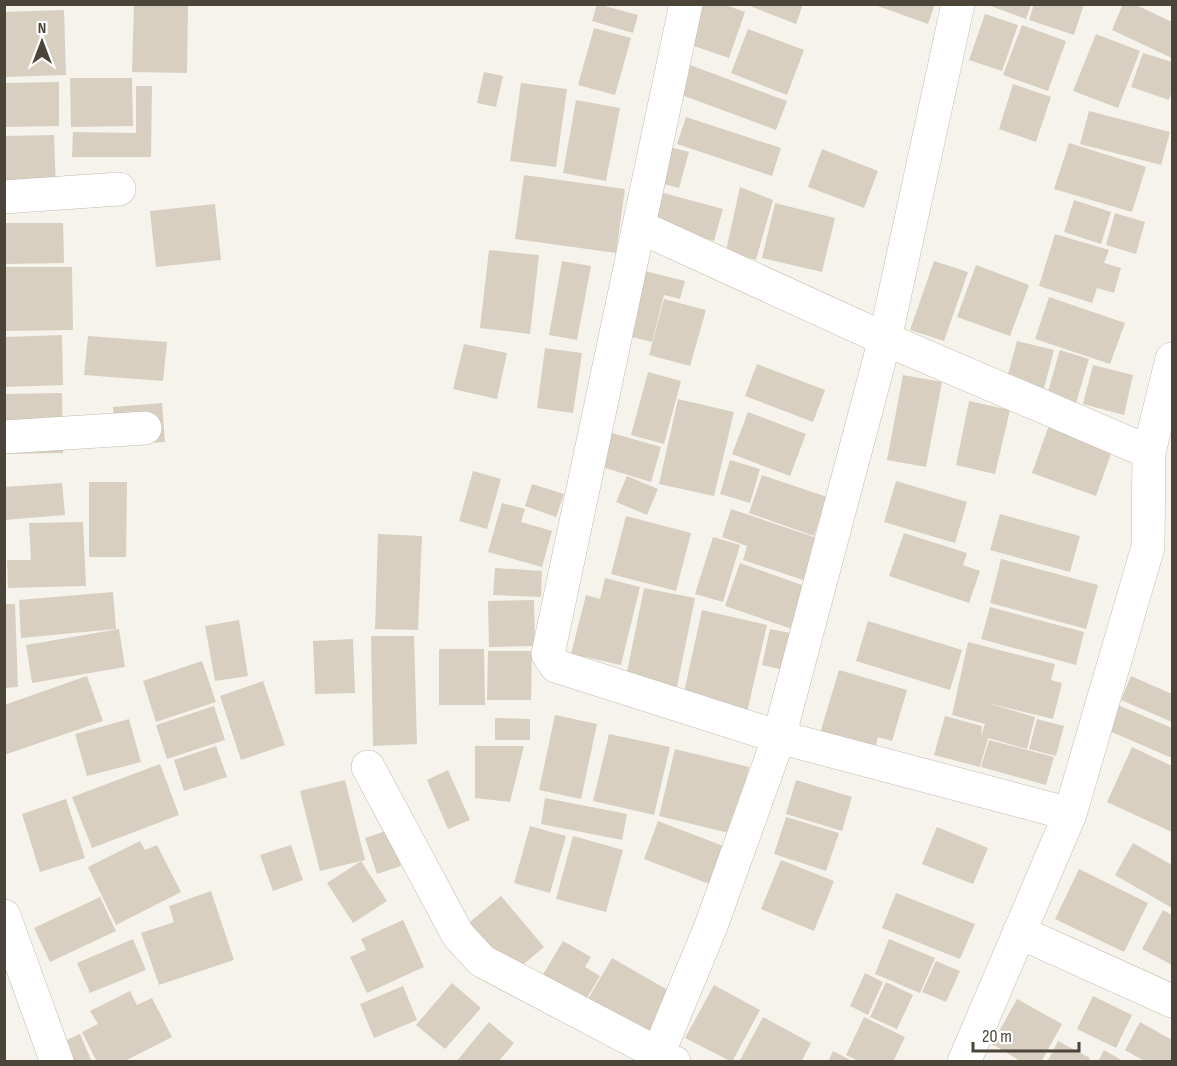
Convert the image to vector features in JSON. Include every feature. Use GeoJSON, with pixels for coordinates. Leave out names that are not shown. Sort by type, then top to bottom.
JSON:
{"type":"FeatureCollection","features":[{"type":"Feature","properties":{"kind":"street"},"geometry":{"type":"LineString","coordinates":[[686,4],[548,654],[556,666],[779,737],[1070,814]]}},
{"type":"Feature","properties":{"kind":"street"},"geometry":{"type":"LineString","coordinates":[[368,767],[458,935],[482,961],[666,1058],[779,737],[885,339],[957,4]]}},
{"type":"Feature","properties":{"kind":"street"},"geometry":{"type":"LineString","coordinates":[[4,197],[119,189]]}},
{"type":"Feature","properties":{"kind":"street"},"geometry":{"type":"LineString","coordinates":[[640,226],[885,339],[1149,452]]}},
{"type":"Feature","properties":{"kind":"street"},"geometry":{"type":"LineString","coordinates":[[973,1058],[1019,932],[1070,814],[1148,547],[1149,452],[1173,359]]}},
{"type":"Feature","properties":{"kind":"street"},"geometry":{"type":"LineString","coordinates":[[4,437],[145,428]]}},
{"type":"Feature","properties":{"kind":"street"},"geometry":{"type":"LineString","coordinates":[[4,916],[57,1062]]}},
{"type":"Feature","properties":{"kind":"street"},"geometry":{"type":"LineString","coordinates":[[1019,932],[1173,1001]]}},
{"type":"Feature","properties":{"kind":"building"},"geometry":{"type":"Polygon","coordinates":[[[134,4],[188,4],[187,73],[132,72],[134,4]]]}},
{"type":"Feature","properties":{"kind":"building"},"geometry":{"type":"Polygon","coordinates":[[[597,4],[638,15],[633,33],[592,21],[597,4]]]}},
{"type":"Feature","properties":{"kind":"building"},"geometry":{"type":"Polygon","coordinates":[[[702,4],[723,4],[745,12],[729,58],[688,44],[702,4]]]}},
{"type":"Feature","properties":{"kind":"building"},"geometry":{"type":"Polygon","coordinates":[[[745,4],[803,4],[796,24],[745,4]]]}},
{"type":"Feature","properties":{"kind":"building"},"geometry":{"type":"Polygon","coordinates":[[[872,4],[935,4],[928,24],[872,4]]]}},
{"type":"Feature","properties":{"kind":"building"},"geometry":{"type":"Polygon","coordinates":[[[985,4],[1031,4],[1026,19],[985,4]]]}},
{"type":"Feature","properties":{"kind":"building"},"geometry":{"type":"Polygon","coordinates":[[[1034,4],[1084,4],[1074,35],[1029,20],[1034,4]]]}},
{"type":"Feature","properties":{"kind":"building"},"geometry":{"type":"Polygon","coordinates":[[[1123,4],[1134,4],[1172,22],[1172,58],[1112,30],[1123,4]]]}},
{"type":"Feature","properties":{"kind":"building"},"geometry":{"type":"Polygon","coordinates":[[[64,10],[66,75],[4,77],[4,12],[64,10]]]}},
{"type":"Feature","properties":{"kind":"building"},"geometry":{"type":"Polygon","coordinates":[[[985,14],[1018,25],[1002,71],[969,60],[985,14]]]}},
{"type":"Feature","properties":{"kind":"building"},"geometry":{"type":"Polygon","coordinates":[[[1022,25],[1066,41],[1048,91],[1003,75],[1022,25]]]}},
{"type":"Feature","properties":{"kind":"building"},"geometry":{"type":"Polygon","coordinates":[[[594,28],[631,38],[615,95],[578,85],[594,28]]]}},
{"type":"Feature","properties":{"kind":"building"},"geometry":{"type":"Polygon","coordinates":[[[748,29],[804,50],[787,95],[731,73],[748,29]]]}},
{"type":"Feature","properties":{"kind":"building"},"geometry":{"type":"Polygon","coordinates":[[[1096,34],[1140,51],[1118,108],[1073,91],[1096,34]]]}},
{"type":"Feature","properties":{"kind":"building"},"geometry":{"type":"Polygon","coordinates":[[[1143,53],[1172,62],[1172,90],[1169,100],[1131,87],[1143,53]]]}},
{"type":"Feature","properties":{"kind":"building"},"geometry":{"type":"Polygon","coordinates":[[[682,62],[787,101],[776,130],[671,91],[682,62]]]}},
{"type":"Feature","properties":{"kind":"building"},"geometry":{"type":"Polygon","coordinates":[[[484,72],[503,76],[496,107],[477,103],[484,72]]]}},
{"type":"Feature","properties":{"kind":"building"},"geometry":{"type":"Polygon","coordinates":[[[70,78],[132,78],[133,126],[71,127],[70,78]]]}},
{"type":"Feature","properties":{"kind":"building"},"geometry":{"type":"Polygon","coordinates":[[[59,82],[59,126],[4,127],[4,83],[59,82]]]}},
{"type":"Feature","properties":{"kind":"building"},"geometry":{"type":"Polygon","coordinates":[[[521,83],[567,89],[556,167],[510,161],[521,83]]]}},
{"type":"Feature","properties":{"kind":"building"},"geometry":{"type":"Polygon","coordinates":[[[1013,84],[1051,97],[1036,142],[999,129],[1013,84]]]}},
{"type":"Feature","properties":{"kind":"building"},"geometry":{"type":"Polygon","coordinates":[[[136,86],[152,86],[151,157],[72,157],[73,132],[136,133],[136,86]]]}},
{"type":"Feature","properties":{"kind":"building"},"geometry":{"type":"Polygon","coordinates":[[[576,100],[620,108],[606,181],[563,173],[576,100]]]}},
{"type":"Feature","properties":{"kind":"building"},"geometry":{"type":"Polygon","coordinates":[[[1089,111],[1170,132],[1161,165],[1080,144],[1089,111]]]}},
{"type":"Feature","properties":{"kind":"building"},"geometry":{"type":"Polygon","coordinates":[[[686,117],[781,148],[772,176],[677,144],[686,117]]]}},
{"type":"Feature","properties":{"kind":"building"},"geometry":{"type":"Polygon","coordinates":[[[54,135],[56,190],[4,191],[4,136],[54,135]]]}},
{"type":"Feature","properties":{"kind":"building"},"geometry":{"type":"Polygon","coordinates":[[[1069,143],[1146,167],[1132,212],[1054,189],[1069,143]]]}},
{"type":"Feature","properties":{"kind":"building"},"geometry":{"type":"Polygon","coordinates":[[[670,147],[689,152],[679,188],[660,183],[670,147]]]}},
{"type":"Feature","properties":{"kind":"building"},"geometry":{"type":"Polygon","coordinates":[[[822,149],[878,171],[864,208],[808,187],[822,149]]]}},
{"type":"Feature","properties":{"kind":"building"},"geometry":{"type":"Polygon","coordinates":[[[524,175],[625,189],[616,253],[515,239],[524,175]]]}},
{"type":"Feature","properties":{"kind":"building"},"geometry":{"type":"Polygon","coordinates":[[[740,187],[773,200],[756,260],[726,251],[740,187]]]}},
{"type":"Feature","properties":{"kind":"building"},"geometry":{"type":"Polygon","coordinates":[[[660,192],[723,209],[714,241],[652,223],[660,192]]]}},
{"type":"Feature","properties":{"kind":"building"},"geometry":{"type":"Polygon","coordinates":[[[1074,200],[1111,212],[1101,244],[1064,232],[1074,200]]]}},
{"type":"Feature","properties":{"kind":"building"},"geometry":{"type":"Polygon","coordinates":[[[775,203],[835,218],[822,272],[762,258],[775,203]]]}},
{"type":"Feature","properties":{"kind":"building"},"geometry":{"type":"Polygon","coordinates":[[[215,204],[221,260],[156,267],[150,211],[215,204]]]}},
{"type":"Feature","properties":{"kind":"building"},"geometry":{"type":"Polygon","coordinates":[[[1115,213],[1145,222],[1136,254],[1106,245],[1115,213]]]}},
{"type":"Feature","properties":{"kind":"building"},"geometry":{"type":"Polygon","coordinates":[[[4,223],[63,223],[64,263],[4,264],[4,223]]]}},
{"type":"Feature","properties":{"kind":"building"},"geometry":{"type":"Polygon","coordinates":[[[1055,234],[1109,250],[1104,263],[1121,268],[1114,293],[1097,288],[1092,303],[1039,286],[1055,234]]]}},
{"type":"Feature","properties":{"kind":"building"},"geometry":{"type":"Polygon","coordinates":[[[489,250],[539,255],[530,334],[480,328],[489,250]]]}},
{"type":"Feature","properties":{"kind":"building"},"geometry":{"type":"Polygon","coordinates":[[[562,261],[591,266],[577,340],[549,335],[562,261]]]}},
{"type":"Feature","properties":{"kind":"building"},"geometry":{"type":"Polygon","coordinates":[[[934,261],[968,272],[944,341],[910,330],[934,261]]]}},
{"type":"Feature","properties":{"kind":"building"},"geometry":{"type":"Polygon","coordinates":[[[976,265],[1029,285],[1010,336],[957,317],[976,265]]]}},
{"type":"Feature","properties":{"kind":"building"},"geometry":{"type":"Polygon","coordinates":[[[4,267],[72,267],[73,330],[4,331],[4,267]]]}},
{"type":"Feature","properties":{"kind":"building"},"geometry":{"type":"Polygon","coordinates":[[[645,271],[685,281],[680,299],[664,295],[652,342],[628,336],[645,271]]]}},
{"type":"Feature","properties":{"kind":"building"},"geometry":{"type":"Polygon","coordinates":[[[1049,297],[1125,323],[1110,364],[1035,339],[1049,297]]]}},
{"type":"Feature","properties":{"kind":"building"},"geometry":{"type":"Polygon","coordinates":[[[664,299],[706,310],[690,366],[649,355],[664,299]]]}},
{"type":"Feature","properties":{"kind":"building"},"geometry":{"type":"Polygon","coordinates":[[[62,335],[63,385],[4,387],[4,337],[62,335]]]}},
{"type":"Feature","properties":{"kind":"building"},"geometry":{"type":"Polygon","coordinates":[[[88,336],[167,342],[163,381],[84,375],[88,336]]]}},
{"type":"Feature","properties":{"kind":"building"},"geometry":{"type":"Polygon","coordinates":[[[1017,341],[1054,350],[1043,392],[1006,382],[1017,341]]]}},
{"type":"Feature","properties":{"kind":"building"},"geometry":{"type":"Polygon","coordinates":[[[464,344],[507,353],[497,399],[453,389],[464,344]]]}},
{"type":"Feature","properties":{"kind":"building"},"geometry":{"type":"Polygon","coordinates":[[[545,348],[582,353],[573,413],[537,408],[545,348]]]}},
{"type":"Feature","properties":{"kind":"building"},"geometry":{"type":"Polygon","coordinates":[[[1060,350],[1089,359],[1076,403],[1047,395],[1060,350]]]}},
{"type":"Feature","properties":{"kind":"building"},"geometry":{"type":"Polygon","coordinates":[[[757,364],[825,390],[813,422],[745,396],[757,364]]]}},
{"type":"Feature","properties":{"kind":"building"},"geometry":{"type":"Polygon","coordinates":[[[1093,365],[1133,375],[1124,415],[1083,404],[1093,365]]]}},
{"type":"Feature","properties":{"kind":"building"},"geometry":{"type":"Polygon","coordinates":[[[648,372],[681,381],[664,444],[631,435],[648,372]]]}},
{"type":"Feature","properties":{"kind":"building"},"geometry":{"type":"Polygon","coordinates":[[[903,375],[942,382],[926,467],[887,460],[903,375]]]}},
{"type":"Feature","properties":{"kind":"building"},"geometry":{"type":"Polygon","coordinates":[[[62,393],[63,453],[4,454],[4,394],[62,393]]]}},
{"type":"Feature","properties":{"kind":"building"},"geometry":{"type":"Polygon","coordinates":[[[678,399],[734,412],[714,496],[659,484],[678,399]]]}},
{"type":"Feature","properties":{"kind":"building"},"geometry":{"type":"Polygon","coordinates":[[[969,401],[1010,410],[995,474],[956,465],[969,401]]]}},
{"type":"Feature","properties":{"kind":"building"},"geometry":{"type":"Polygon","coordinates":[[[162,403],[165,442],[116,445],[113,407],[162,403]]]}},
{"type":"Feature","properties":{"kind":"building"},"geometry":{"type":"Polygon","coordinates":[[[748,412],[806,434],[790,476],[732,454],[748,412]]]}},
{"type":"Feature","properties":{"kind":"building"},"geometry":{"type":"Polygon","coordinates":[[[1049,425],[1113,448],[1096,496],[1032,473],[1049,425]]]}},
{"type":"Feature","properties":{"kind":"building"},"geometry":{"type":"Polygon","coordinates":[[[612,433],[661,447],[651,482],[602,467],[612,433]]]}},
{"type":"Feature","properties":{"kind":"building"},"geometry":{"type":"Polygon","coordinates":[[[730,460],[760,469],[750,503],[720,494],[730,460]]]}},
{"type":"Feature","properties":{"kind":"building"},"geometry":{"type":"Polygon","coordinates":[[[473,471],[501,479],[487,529],[459,521],[473,471]]]}},
{"type":"Feature","properties":{"kind":"building"},"geometry":{"type":"Polygon","coordinates":[[[762,475],[827,497],[814,536],[749,513],[762,475]]]}},
{"type":"Feature","properties":{"kind":"building"},"geometry":{"type":"Polygon","coordinates":[[[627,476],[658,489],[647,515],[616,502],[627,476]]]}},
{"type":"Feature","properties":{"kind":"building"},"geometry":{"type":"Polygon","coordinates":[[[896,481],[967,502],[955,543],[884,522],[896,481]]]}},
{"type":"Feature","properties":{"kind":"building"},"geometry":{"type":"Polygon","coordinates":[[[89,482],[127,482],[126,557],[89,557],[89,482]]]}},
{"type":"Feature","properties":{"kind":"building"},"geometry":{"type":"Polygon","coordinates":[[[62,483],[65,515],[4,520],[4,487],[62,483]]]}},
{"type":"Feature","properties":{"kind":"building"},"geometry":{"type":"Polygon","coordinates":[[[532,484],[564,494],[556,517],[525,506],[532,484]]]}},
{"type":"Feature","properties":{"kind":"building"},"geometry":{"type":"Polygon","coordinates":[[[502,503],[525,509],[521,522],[552,531],[542,567],[488,552],[502,503]]]}},
{"type":"Feature","properties":{"kind":"building"},"geometry":{"type":"Polygon","coordinates":[[[731,509],[823,540],[809,582],[743,560],[747,546],[722,537],[731,509]]]}},
{"type":"Feature","properties":{"kind":"building"},"geometry":{"type":"Polygon","coordinates":[[[1000,514],[1080,536],[1070,572],[990,550],[1000,514]]]}},
{"type":"Feature","properties":{"kind":"building"},"geometry":{"type":"Polygon","coordinates":[[[626,516],[691,533],[676,591],[611,574],[626,516]]]}},
{"type":"Feature","properties":{"kind":"building"},"geometry":{"type":"Polygon","coordinates":[[[83,522],[86,586],[8,588],[7,560],[31,560],[29,523],[83,522]]]}},
{"type":"Feature","properties":{"kind":"building"},"geometry":{"type":"Polygon","coordinates":[[[904,533],[967,553],[963,565],[980,571],[969,603],[889,576],[904,533]]]}},
{"type":"Feature","properties":{"kind":"building"},"geometry":{"type":"Polygon","coordinates":[[[378,534],[422,536],[418,630],[375,629],[378,534]]]}},
{"type":"Feature","properties":{"kind":"building"},"geometry":{"type":"Polygon","coordinates":[[[713,537],[740,545],[723,602],[695,594],[713,537]]]}},
{"type":"Feature","properties":{"kind":"building"},"geometry":{"type":"Polygon","coordinates":[[[1001,559],[1098,585],[1086,629],[990,603],[1001,559]]]}},
{"type":"Feature","properties":{"kind":"building"},"geometry":{"type":"Polygon","coordinates":[[[740,563],[810,588],[795,630],[725,606],[740,563]]]}},
{"type":"Feature","properties":{"kind":"building"},"geometry":{"type":"Polygon","coordinates":[[[495,568],[542,571],[541,597],[493,595],[495,568]]]}},
{"type":"Feature","properties":{"kind":"building"},"geometry":{"type":"Polygon","coordinates":[[[605,578],[640,587],[621,665],[571,654],[586,595],[600,599],[605,578]]]}},
{"type":"Feature","properties":{"kind":"building"},"geometry":{"type":"Polygon","coordinates":[[[644,588],[695,598],[677,687],[626,677],[644,588]]]}},
{"type":"Feature","properties":{"kind":"building"},"geometry":{"type":"Polygon","coordinates":[[[113,592],[116,629],[21,638],[19,600],[113,592]]]}},
{"type":"Feature","properties":{"kind":"building"},"geometry":{"type":"Polygon","coordinates":[[[534,600],[535,646],[489,647],[488,601],[534,600]]]}},
{"type":"Feature","properties":{"kind":"building"},"geometry":{"type":"Polygon","coordinates":[[[4,604],[15,604],[18,687],[4,688],[4,604]]]}},
{"type":"Feature","properties":{"kind":"building"},"geometry":{"type":"Polygon","coordinates":[[[990,607],[1084,632],[1076,665],[981,639],[990,607]]]}},
{"type":"Feature","properties":{"kind":"building"},"geometry":{"type":"Polygon","coordinates":[[[702,610],[767,625],[745,721],[681,706],[702,610]]]}},
{"type":"Feature","properties":{"kind":"building"},"geometry":{"type":"Polygon","coordinates":[[[239,620],[248,676],[215,681],[205,626],[239,620]]]}},
{"type":"Feature","properties":{"kind":"building"},"geometry":{"type":"Polygon","coordinates":[[[868,621],[962,650],[950,690],[856,661],[868,621]]]}},
{"type":"Feature","properties":{"kind":"building"},"geometry":{"type":"Polygon","coordinates":[[[119,629],[125,667],[32,683],[26,645],[119,629]]]}},
{"type":"Feature","properties":{"kind":"building"},"geometry":{"type":"Polygon","coordinates":[[[770,629],[796,634],[788,671],[762,665],[770,629]]]}},
{"type":"Feature","properties":{"kind":"building"},"geometry":{"type":"Polygon","coordinates":[[[371,636],[414,636],[417,744],[373,746],[371,636]]]}},
{"type":"Feature","properties":{"kind":"building"},"geometry":{"type":"Polygon","coordinates":[[[353,639],[355,693],[315,694],[313,641],[353,639]]]}},
{"type":"Feature","properties":{"kind":"building"},"geometry":{"type":"Polygon","coordinates":[[[968,642],[1055,664],[1051,680],[1062,683],[1053,719],[987,703],[1035,717],[1027,749],[988,738],[980,767],[934,755],[945,716],[982,726],[981,737],[985,724],[952,715],[968,642]]]}},
{"type":"Feature","properties":{"kind":"building"},"geometry":{"type":"Polygon","coordinates":[[[439,649],[484,649],[485,705],[439,705],[439,649]]]}},
{"type":"Feature","properties":{"kind":"building"},"geometry":{"type":"Polygon","coordinates":[[[488,651],[532,651],[531,700],[487,700],[488,651]]]}},
{"type":"Feature","properties":{"kind":"building"},"geometry":{"type":"Polygon","coordinates":[[[202,661],[216,702],[156,722],[143,681],[202,661]]]}},
{"type":"Feature","properties":{"kind":"building"},"geometry":{"type":"Polygon","coordinates":[[[839,670],[907,690],[892,741],[878,737],[870,766],[815,750],[839,670]]]}},
{"type":"Feature","properties":{"kind":"building"},"geometry":{"type":"Polygon","coordinates":[[[87,676],[103,721],[4,755],[4,705],[87,676]]]}},
{"type":"Feature","properties":{"kind":"building"},"geometry":{"type":"Polygon","coordinates":[[[1131,676],[1172,694],[1172,722],[1121,700],[1131,676]]]}},
{"type":"Feature","properties":{"kind":"building"},"geometry":{"type":"Polygon","coordinates":[[[263,681],[285,745],[241,760],[220,696],[263,681]]]}},
{"type":"Feature","properties":{"kind":"building"},"geometry":{"type":"Polygon","coordinates":[[[1118,705],[1172,728],[1172,758],[1107,730],[1118,705]]]}},
{"type":"Feature","properties":{"kind":"building"},"geometry":{"type":"Polygon","coordinates":[[[214,706],[225,740],[167,759],[156,725],[214,706]]]}},
{"type":"Feature","properties":{"kind":"building"},"geometry":{"type":"Polygon","coordinates":[[[555,715],[597,724],[581,799],[539,790],[555,715]]]}},
{"type":"Feature","properties":{"kind":"building"},"geometry":{"type":"Polygon","coordinates":[[[495,718],[530,719],[530,740],[495,740],[495,718]]]}},
{"type":"Feature","properties":{"kind":"building"},"geometry":{"type":"Polygon","coordinates":[[[129,719],[141,762],[87,776],[75,734],[129,719]]]}},
{"type":"Feature","properties":{"kind":"building"},"geometry":{"type":"Polygon","coordinates":[[[1037,719],[1064,726],[1056,756],[1029,749],[1037,719]]]}},
{"type":"Feature","properties":{"kind":"building"},"geometry":{"type":"Polygon","coordinates":[[[609,734],[670,747],[654,815],[593,801],[609,734]]]}},
{"type":"Feature","properties":{"kind":"building"},"geometry":{"type":"Polygon","coordinates":[[[989,740],[1054,757],[1046,785],[981,767],[989,740]]]}},
{"type":"Feature","properties":{"kind":"building"},"geometry":{"type":"Polygon","coordinates":[[[216,746],[227,777],[184,791],[174,760],[216,746]]]}},
{"type":"Feature","properties":{"kind":"building"},"geometry":{"type":"Polygon","coordinates":[[[475,746],[524,746],[510,802],[475,798],[475,746]]]}},
{"type":"Feature","properties":{"kind":"building"},"geometry":{"type":"Polygon","coordinates":[[[1132,747],[1172,766],[1172,832],[1107,802],[1132,747]]]}},
{"type":"Feature","properties":{"kind":"building"},"geometry":{"type":"Polygon","coordinates":[[[675,749],[749,767],[733,834],[659,816],[675,749]]]}},
{"type":"Feature","properties":{"kind":"building"},"geometry":{"type":"Polygon","coordinates":[[[160,764],[179,815],[92,848],[72,797],[160,764]]]}},
{"type":"Feature","properties":{"kind":"building"},"geometry":{"type":"Polygon","coordinates":[[[448,770],[470,820],[448,829],[427,780],[448,770]]]}},
{"type":"Feature","properties":{"kind":"building"},"geometry":{"type":"Polygon","coordinates":[[[345,780],[365,860],[320,871],[300,791],[345,780]]]}},
{"type":"Feature","properties":{"kind":"building"},"geometry":{"type":"Polygon","coordinates":[[[796,780],[852,797],[842,831],[786,814],[796,780]]]}},
{"type":"Feature","properties":{"kind":"building"},"geometry":{"type":"Polygon","coordinates":[[[545,798],[627,814],[622,840],[541,824],[545,798]]]}},
{"type":"Feature","properties":{"kind":"building"},"geometry":{"type":"Polygon","coordinates":[[[66,799],[85,858],[40,872],[22,814],[66,799]]]}},
{"type":"Feature","properties":{"kind":"building"},"geometry":{"type":"Polygon","coordinates":[[[786,817],[839,833],[826,871],[774,854],[786,817]]]}},
{"type":"Feature","properties":{"kind":"building"},"geometry":{"type":"Polygon","coordinates":[[[658,821],[726,847],[712,885],[644,859],[658,821]]]}},
{"type":"Feature","properties":{"kind":"building"},"geometry":{"type":"Polygon","coordinates":[[[530,826],[566,836],[550,893],[514,883],[530,826]]]}},
{"type":"Feature","properties":{"kind":"building"},"geometry":{"type":"Polygon","coordinates":[[[937,827],[988,848],[973,884],[922,864],[937,827]]]}},
{"type":"Feature","properties":{"kind":"building"},"geometry":{"type":"Polygon","coordinates":[[[389,830],[401,866],[377,874],[365,838],[389,830]]]}},
{"type":"Feature","properties":{"kind":"building"},"geometry":{"type":"Polygon","coordinates":[[[573,836],[623,850],[606,912],[556,899],[573,836]]]}},
{"type":"Feature","properties":{"kind":"building"},"geometry":{"type":"Polygon","coordinates":[[[140,841],[145,850],[157,845],[181,892],[116,925],[88,867],[140,841]]]}},
{"type":"Feature","properties":{"kind":"building"},"geometry":{"type":"Polygon","coordinates":[[[1133,843],[1172,865],[1172,908],[1115,875],[1133,843]]]}},
{"type":"Feature","properties":{"kind":"building"},"geometry":{"type":"Polygon","coordinates":[[[291,845],[303,880],[273,891],[260,855],[291,845]]]}},
{"type":"Feature","properties":{"kind":"building"},"geometry":{"type":"Polygon","coordinates":[[[781,860],[834,881],[814,931],[761,909],[781,860]]]}},
{"type":"Feature","properties":{"kind":"building"},"geometry":{"type":"Polygon","coordinates":[[[361,861],[387,901],[353,923],[327,883],[361,861]]]}},
{"type":"Feature","properties":{"kind":"building"},"geometry":{"type":"Polygon","coordinates":[[[1079,869],[1148,903],[1124,952],[1055,919],[1079,869]]]}},
{"type":"Feature","properties":{"kind":"building"},"geometry":{"type":"Polygon","coordinates":[[[211,891],[234,960],[159,985],[141,933],[174,922],[169,906],[211,891]]]}},
{"type":"Feature","properties":{"kind":"building"},"geometry":{"type":"Polygon","coordinates":[[[896,893],[975,924],[960,959],[882,928],[896,893]]]}},
{"type":"Feature","properties":{"kind":"building"},"geometry":{"type":"Polygon","coordinates":[[[501,896],[544,947],[508,977],[465,926],[501,896]]]}},
{"type":"Feature","properties":{"kind":"building"},"geometry":{"type":"Polygon","coordinates":[[[100,897],[116,931],[50,962],[34,928],[100,897]]]}},
{"type":"Feature","properties":{"kind":"building"},"geometry":{"type":"Polygon","coordinates":[[[1163,910],[1172,915],[1172,965],[1142,949],[1163,910]]]}},
{"type":"Feature","properties":{"kind":"building"},"geometry":{"type":"Polygon","coordinates":[[[403,920],[424,967],[367,993],[350,957],[366,950],[361,939],[403,920]]]}},
{"type":"Feature","properties":{"kind":"building"},"geometry":{"type":"Polygon","coordinates":[[[133,939],[146,970],[90,993],[77,963],[133,939]]]}},
{"type":"Feature","properties":{"kind":"building"},"geometry":{"type":"Polygon","coordinates":[[[889,939],[935,958],[920,993],[875,974],[889,939]]]}},
{"type":"Feature","properties":{"kind":"building"},"geometry":{"type":"Polygon","coordinates":[[[563,941],[591,957],[585,967],[600,976],[575,1018],[532,993],[563,941]]]}},
{"type":"Feature","properties":{"kind":"building"},"geometry":{"type":"Polygon","coordinates":[[[612,958],[673,993],[638,1054],[577,1018],[612,958]]]}},
{"type":"Feature","properties":{"kind":"building"},"geometry":{"type":"Polygon","coordinates":[[[936,961],[960,971],[946,1002],[922,992],[936,961]]]}},
{"type":"Feature","properties":{"kind":"building"},"geometry":{"type":"Polygon","coordinates":[[[865,973],[883,982],[868,1015],[850,1006],[865,973]]]}},
{"type":"Feature","properties":{"kind":"building"},"geometry":{"type":"Polygon","coordinates":[[[886,982],[913,995],[897,1029],[870,1017],[886,982]]]}},
{"type":"Feature","properties":{"kind":"building"},"geometry":{"type":"Polygon","coordinates":[[[452,983],[481,1008],[445,1049],[416,1025],[452,983]]]}},
{"type":"Feature","properties":{"kind":"building"},"geometry":{"type":"Polygon","coordinates":[[[714,985],[760,1010],[732,1062],[685,1038],[714,985]]]}},
{"type":"Feature","properties":{"kind":"building"},"geometry":{"type":"Polygon","coordinates":[[[403,986],[417,1020],[374,1038],[360,1004],[403,986]]]}},
{"type":"Feature","properties":{"kind":"building"},"geometry":{"type":"Polygon","coordinates":[[[130,991],[137,1005],[152,998],[172,1037],[123,1062],[97,1062],[82,1032],[98,1024],[90,1011],[130,991]]]}},
{"type":"Feature","properties":{"kind":"building"},"geometry":{"type":"Polygon","coordinates":[[[1093,996],[1132,1015],[1116,1048],[1077,1029],[1093,996]]]}},
{"type":"Feature","properties":{"kind":"building"},"geometry":{"type":"Polygon","coordinates":[[[1017,999],[1062,1024],[1041,1062],[1022,1062],[992,1044],[1017,999]]]}},
{"type":"Feature","properties":{"kind":"building"},"geometry":{"type":"Polygon","coordinates":[[[763,1017],[811,1043],[801,1062],[739,1062],[763,1017]]]}},
{"type":"Feature","properties":{"kind":"building"},"geometry":{"type":"Polygon","coordinates":[[[864,1017],[905,1037],[893,1062],[860,1062],[846,1055],[864,1017]]]}},
{"type":"Feature","properties":{"kind":"building"},"geometry":{"type":"Polygon","coordinates":[[[489,1022],[514,1043],[498,1062],[456,1062],[489,1022]]]}},
{"type":"Feature","properties":{"kind":"building"},"geometry":{"type":"Polygon","coordinates":[[[1140,1022],[1172,1040],[1172,1062],[1146,1062],[1125,1050],[1140,1022]]]}},
{"type":"Feature","properties":{"kind":"building"},"geometry":{"type":"Polygon","coordinates":[[[80,1034],[92,1062],[61,1062],[53,1046],[80,1034]]]}},
{"type":"Feature","properties":{"kind":"building"},"geometry":{"type":"Polygon","coordinates":[[[1058,1041],[1090,1058],[1088,1062],[1047,1062],[1058,1041]]]}},
{"type":"Feature","properties":{"kind":"building"},"geometry":{"type":"Polygon","coordinates":[[[1104,1050],[1125,1062],[1098,1062],[1104,1050]]]}},
{"type":"Feature","properties":{"kind":"building"},"geometry":{"type":"Polygon","coordinates":[[[833,1051],[854,1062],[828,1062],[833,1051]]]}}]}
